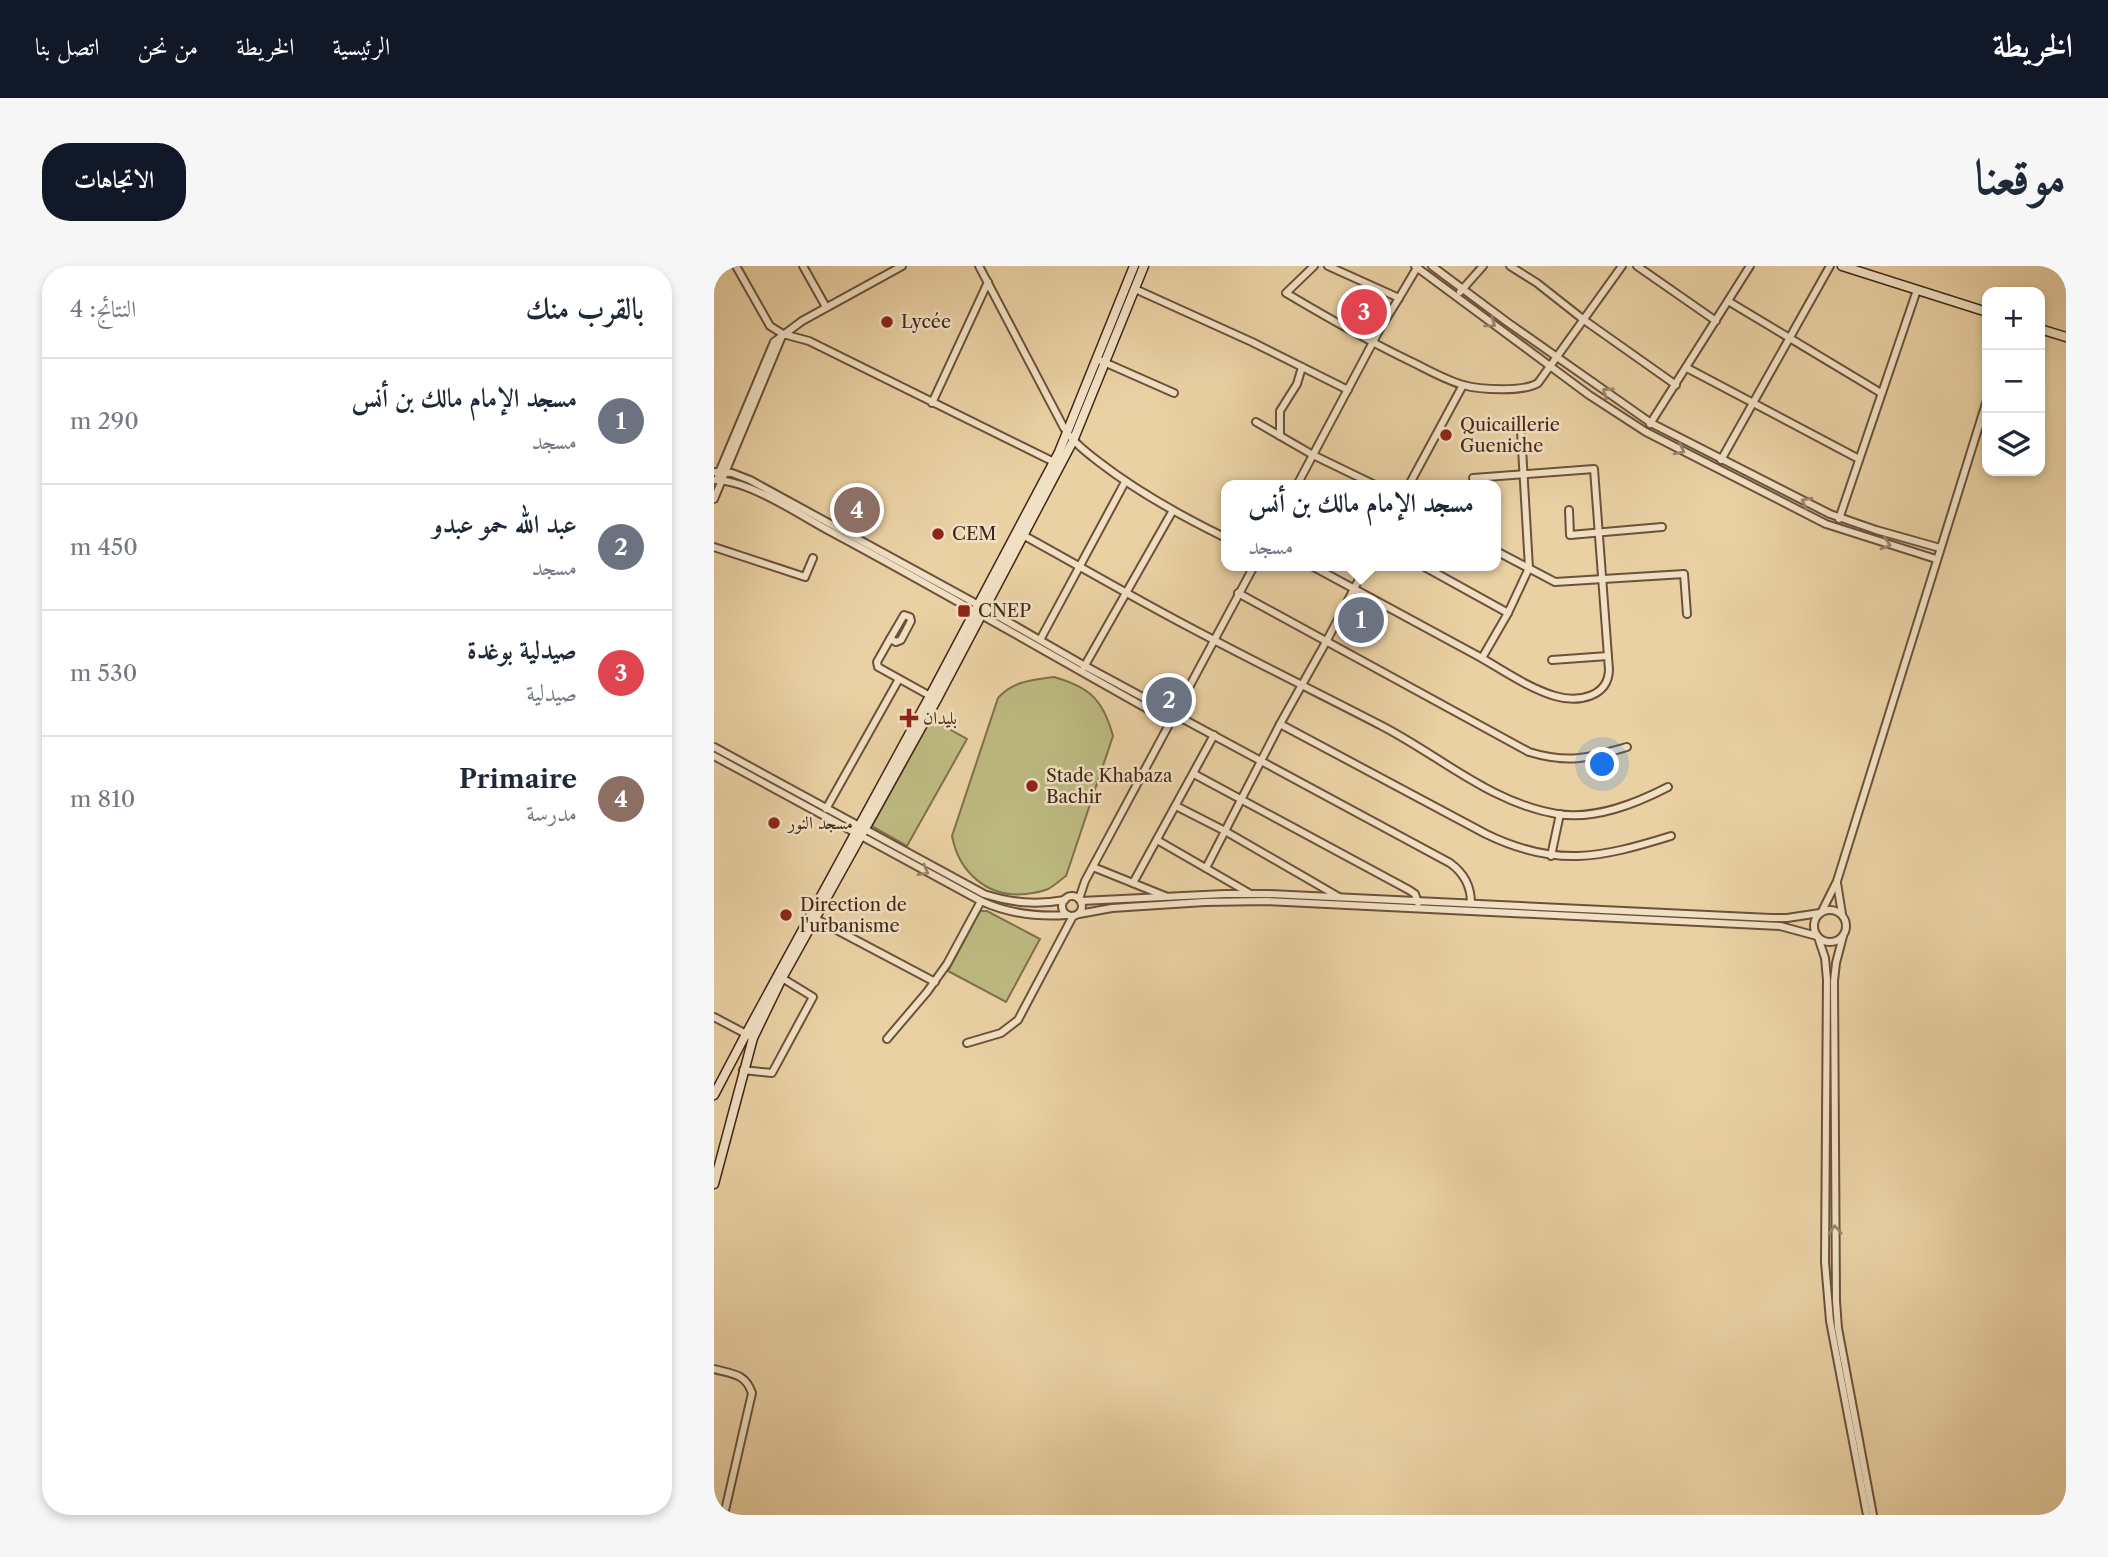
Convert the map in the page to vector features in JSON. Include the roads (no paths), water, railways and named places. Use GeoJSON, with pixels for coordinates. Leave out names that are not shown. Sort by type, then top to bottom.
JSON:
{"type":"FeatureCollection","features":[{"type":"Feature","properties":{"kind":"street"},"geometry":{"type":"LineString","coordinates":[[736,266],[767,323],[783,334],[809,341],[1057,463]]}},
{"type":"Feature","properties":{"kind":"street"},"geometry":{"type":"LineString","coordinates":[[803,266],[826,307]]}},
{"type":"Feature","properties":{"kind":"street"},"geometry":{"type":"LineString","coordinates":[[714,499],[718,477],[771,347],[783,334],[826,307],[902,266]]}},
{"type":"Feature","properties":{"kind":"street"},"geometry":{"type":"LineString","coordinates":[[979,266],[1071,437],[1125,482],[1172,512],[1221,536]]}},
{"type":"Feature","properties":{"kind":"street"},"geometry":{"type":"LineString","coordinates":[[1132,287],[1134,266]]}},
{"type":"Feature","properties":{"kind":"street"},"geometry":{"type":"LineString","coordinates":[[714,1184],[749,1036],[934,698],[1071,437],[1132,287],[1144,266]]}},
{"type":"Feature","properties":{"kind":"street"},"geometry":{"type":"LineString","coordinates":[[1314,266],[1286,293],[1373,343],[1463,385],[1485,388],[1530,387],[1538,383],[1622,266]]}},
{"type":"Feature","properties":{"kind":"street"},"geometry":{"type":"LineString","coordinates":[[1328,266],[1399,298]]}},
{"type":"Feature","properties":{"kind":"street"},"geometry":{"type":"LineString","coordinates":[[1432,266],[1651,423],[1839,518],[1940,548]]}},
{"type":"Feature","properties":{"kind":"street"},"geometry":{"type":"LineString","coordinates":[[1456,297],[1483,266]]}},
{"type":"Feature","properties":{"kind":"street"},"geometry":{"type":"LineString","coordinates":[[1510,266],[1676,385]]}},
{"type":"Feature","properties":{"kind":"street"},"geometry":{"type":"LineString","coordinates":[[1637,266],[1716,321]]}},
{"type":"Feature","properties":{"kind":"street"},"geometry":{"type":"LineString","coordinates":[[1646,432],[1750,266]]}},
{"type":"Feature","properties":{"kind":"street"},"geometry":{"type":"LineString","coordinates":[[1717,468],[1830,266]]}},
{"type":"Feature","properties":{"kind":"street"},"geometry":{"type":"LineString","coordinates":[[1842,266],[1982,310]]}},
{"type":"Feature","properties":{"kind":"street"},"geometry":{"type":"LineString","coordinates":[[1300,480],[1417,267],[1646,432],[1835,528],[1936,559]]}},
{"type":"Feature","properties":{"kind":"street"},"geometry":{"type":"LineString","coordinates":[[932,403],[988,282]]}},
{"type":"Feature","properties":{"kind":"street"},"geometry":{"type":"LineString","coordinates":[[1132,287],[1348,390]]}},
{"type":"Feature","properties":{"kind":"street"},"geometry":{"type":"LineString","coordinates":[[1835,528],[1917,290]]}},
{"type":"Feature","properties":{"kind":"street"},"geometry":{"type":"LineString","coordinates":[[1728,301],[1881,393]]}},
{"type":"Feature","properties":{"kind":"street"},"geometry":{"type":"LineString","coordinates":[[2045,331],[2066,337]]}},
{"type":"Feature","properties":{"kind":"street"},"geometry":{"type":"LineString","coordinates":[[1101,361],[1174,393]]}},
{"type":"Feature","properties":{"kind":"street"},"geometry":{"type":"LineString","coordinates":[[1280,436],[1280,411],[1297,384],[1302,367]]}},
{"type":"Feature","properties":{"kind":"street"},"geometry":{"type":"LineString","coordinates":[[1687,368],[1859,459]]}},
{"type":"Feature","properties":{"kind":"street"},"geometry":{"type":"LineString","coordinates":[[1412,480],[1463,385]]}},
{"type":"Feature","properties":{"kind":"street"},"geometry":{"type":"LineString","coordinates":[[1867,1515],[1830,1321],[1825,1276],[1828,981],[1825,958],[1814,924],[1837,881],[1983,413]]}},
{"type":"Feature","properties":{"kind":"street"},"geometry":{"type":"LineString","coordinates":[[1256,422],[1313,455],[1365,480]]}},
{"type":"Feature","properties":{"kind":"street"},"geometry":{"type":"LineString","coordinates":[[1482,658],[1508,613],[1529,568],[1521,431]]}},
{"type":"Feature","properties":{"kind":"street"},"geometry":{"type":"LineString","coordinates":[[1321,571],[1544,691],[1566,698],[1599,692],[1608,678],[1608,656],[1594,469],[1473,478]]}},
{"type":"Feature","properties":{"kind":"street"},"geometry":{"type":"LineString","coordinates":[[718,477],[750,480],[1173,719],[1214,735],[1450,863],[1461,872],[1467,882],[1471,904]]}},
{"type":"Feature","properties":{"kind":"street"},"geometry":{"type":"LineString","coordinates":[[1040,640],[1125,482]]}},
{"type":"Feature","properties":{"kind":"street"},"geometry":{"type":"LineString","coordinates":[[1569,510],[1570,535],[1662,527]]}},
{"type":"Feature","properties":{"kind":"street"},"geometry":{"type":"LineString","coordinates":[[1083,669],[1172,512]]}},
{"type":"Feature","properties":{"kind":"street"},"geometry":{"type":"LineString","coordinates":[[1020,534],[1126,594],[1385,728],[1514,803],[1573,816],[1628,805],[1668,787]]}},
{"type":"Feature","properties":{"kind":"street"},"geometry":{"type":"LineString","coordinates":[[714,547],[805,577],[813,558]]}},
{"type":"Feature","properties":{"kind":"street"},"geometry":{"type":"LineString","coordinates":[[1501,554],[1555,582],[1684,574],[1687,614]]}},
{"type":"Feature","properties":{"kind":"street"},"geometry":{"type":"LineString","coordinates":[[967,1042],[1001,1033],[1018,1020],[1073,915],[1082,909],[1080,900],[1085,881],[1251,571]]}},
{"type":"Feature","properties":{"kind":"street"},"geometry":{"type":"LineString","coordinates":[[1206,868],[1363,571]]}},
{"type":"Feature","properties":{"kind":"street"},"geometry":{"type":"LineString","coordinates":[[1432,571],[1508,613]]}},
{"type":"Feature","properties":{"kind":"street"},"geometry":{"type":"LineString","coordinates":[[1238,593],[1529,752],[1551,759],[1575,760],[1627,747]]}},
{"type":"Feature","properties":{"kind":"street"},"geometry":{"type":"LineString","coordinates":[[980,610],[1040,640],[1083,669]]}},
{"type":"Feature","properties":{"kind":"street"},"geometry":{"type":"LineString","coordinates":[[890,639],[877,665],[879,668],[934,698]]}},
{"type":"Feature","properties":{"kind":"street"},"geometry":{"type":"LineString","coordinates":[[1552,660],[1608,656]]}},
{"type":"Feature","properties":{"kind":"street"},"geometry":{"type":"LineString","coordinates":[[825,811],[899,679]]}},
{"type":"Feature","properties":{"kind":"street"},"geometry":{"type":"LineString","coordinates":[[1280,724],[1502,842],[1532,852],[1579,857],[1605,854],[1671,836]]}},
{"type":"Feature","properties":{"kind":"street"},"geometry":{"type":"LineString","coordinates":[[1133,883],[1214,735]]}},
{"type":"Feature","properties":{"kind":"street"},"geometry":{"type":"LineString","coordinates":[[714,747],[825,811],[998,899],[1031,904],[1068,898],[1080,900],[1251,894],[1768,926],[1791,928],[1830,942],[1843,936]]}},
{"type":"Feature","properties":{"kind":"street"},"geometry":{"type":"LineString","coordinates":[[714,755],[748,769]]}},
{"type":"Feature","properties":{"kind":"street"},"geometry":{"type":"LineString","coordinates":[[1194,774],[1412,892],[1418,905]]}},
{"type":"Feature","properties":{"kind":"street"},"geometry":{"type":"LineString","coordinates":[[1175,806],[1225,831],[1341,898]]}},
{"type":"Feature","properties":{"kind":"street"},"geometry":{"type":"LineString","coordinates":[[1551,856],[1560,814]]}},
{"type":"Feature","properties":{"kind":"street"},"geometry":{"type":"LineString","coordinates":[[861,830],[981,901],[1020,913],[1073,915],[1112,908],[1242,901],[1471,904],[1771,918],[1787,918],[1832,909],[1842,914]]}},
{"type":"Feature","properties":{"kind":"street"},"geometry":{"type":"LineString","coordinates":[[714,1095],[718,1078],[749,1036],[816,919],[861,830]]}},
{"type":"Feature","properties":{"kind":"street"},"geometry":{"type":"LineString","coordinates":[[1157,840],[1251,894]]}},
{"type":"Feature","properties":{"kind":"street"},"geometry":{"type":"LineString","coordinates":[[1093,867],[1167,897]]}},
{"type":"Feature","properties":{"kind":"street"},"geometry":{"type":"LineString","coordinates":[[1073,915],[1062,906],[1085,881]]}},
{"type":"Feature","properties":{"kind":"street"},"geometry":{"type":"LineString","coordinates":[[1837,881],[1846,925],[1834,981],[1836,1301],[1838,1328],[1873,1515]]}},
{"type":"Feature","properties":{"kind":"street"},"geometry":{"type":"LineString","coordinates":[[887,1039],[935,982],[955,952],[981,901]]}},
{"type":"Feature","properties":{"kind":"street"},"geometry":{"type":"LineString","coordinates":[[816,919],[935,982]]}},
{"type":"Feature","properties":{"kind":"street"},"geometry":{"type":"LineString","coordinates":[[743,1070],[772,1073],[813,997],[782,978]]}},
{"type":"Feature","properties":{"kind":"street"},"geometry":{"type":"LineString","coordinates":[[714,1017],[749,1036]]}},
{"type":"Feature","properties":{"kind":"street"},"geometry":{"type":"LineString","coordinates":[[1825,1262],[1837,1262]]}},
{"type":"Feature","properties":{"kind":"street"},"geometry":{"type":"LineString","coordinates":[[1825,1276],[1836,1274]]}},
{"type":"Feature","properties":{"kind":"street"},"geometry":{"type":"LineString","coordinates":[[714,1370],[741,1377],[748,1383],[752,1393],[724,1515]]}},
{"type":"Feature","properties":{"kind":"place","name":"صيدلية بوغدة"},"geometry":{"type":"Point","coordinates":[1364,312]}},
{"type":"Feature","properties":{"kind":"place","name":"Lycée"},"geometry":{"type":"Point","coordinates":[887,322]}},
{"type":"Feature","properties":{"kind":"place","name":"Quicaillerie Gueniche"},"geometry":{"type":"Point","coordinates":[1446,435]}},
{"type":"Feature","properties":{"kind":"place","name":"Primaire"},"geometry":{"type":"Point","coordinates":[857,510]}},
{"type":"Feature","properties":{"kind":"place","name":"CEM"},"geometry":{"type":"Point","coordinates":[938,534]}},
{"type":"Feature","properties":{"kind":"place","name":"CNEP"},"geometry":{"type":"Point","coordinates":[964,611]}},
{"type":"Feature","properties":{"kind":"place","name":"مسجد الإمام مالك بن أنس"},"geometry":{"type":"Point","coordinates":[1361,620]}},
{"type":"Feature","properties":{"kind":"place","name":"عبد الله حمو عبدو"},"geometry":{"type":"Point","coordinates":[1169,700]}},
{"type":"Feature","properties":{"kind":"place","name":"بليدان"},"geometry":{"type":"Point","coordinates":[909,718]}},
{"type":"Feature","properties":{"kind":"place","name":"Stade Khabaza Bachir"},"geometry":{"type":"Point","coordinates":[1032,786]}},
{"type":"Feature","properties":{"kind":"place","name":"مسجد النور"},"geometry":{"type":"Point","coordinates":[774,823]}},
{"type":"Feature","properties":{"kind":"place","name":"Direction de l'urbanisme"},"geometry":{"type":"Point","coordinates":[786,915]}}]}
